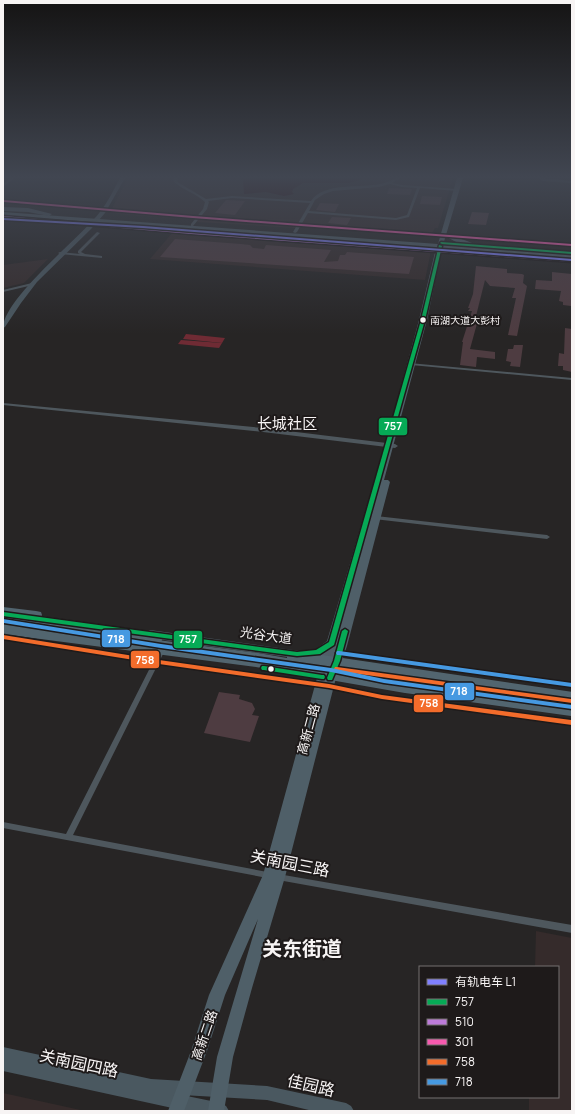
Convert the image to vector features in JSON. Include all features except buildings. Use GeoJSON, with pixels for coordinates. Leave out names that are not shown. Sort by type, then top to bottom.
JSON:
{"type":"FeatureCollection","features":[{"type":"Feature","properties":{"kind":"highway"},"geometry":{"type":"LineString","coordinates":[[3,610],[90,627]]}},
{"type":"Feature","properties":{"kind":"highway"},"geometry":{"type":"LineString","coordinates":[[3,618],[572,699]]}},
{"type":"Feature","properties":{"kind":"highway"},"geometry":{"type":"LineString","coordinates":[[3,628],[257,660],[406,686],[572,709]]}},
{"type":"Feature","properties":{"kind":"highway"},"geometry":{"type":"LineString","coordinates":[[3,634],[37,634]]}},
{"type":"Feature","properties":{"kind":"main road"},"geometry":{"type":"LineString","coordinates":[[3,321],[30,285],[84,230]]}},
{"type":"Feature","properties":{"kind":"main road"},"geometry":{"type":"LineString","coordinates":[[233,230],[396,243],[443,249],[572,256]]}},
{"type":"Feature","properties":{"kind":"main road"},"geometry":{"type":"LineString","coordinates":[[265,230],[410,241],[443,249],[491,247]]}},
{"type":"Feature","properties":{"kind":"main road"},"geometry":{"type":"LineString","coordinates":[[410,241],[439,237],[444,230]]}},
{"type":"Feature","properties":{"kind":"main road"},"geometry":{"type":"LineString","coordinates":[[443,249],[446,230]]}},
{"type":"Feature","properties":{"kind":"main road"},"geometry":{"type":"LineString","coordinates":[[396,243],[430,250],[435,253],[443,249],[451,230]]}},
{"type":"Feature","properties":{"kind":"main road"},"geometry":{"type":"LineString","coordinates":[[449,236],[458,241],[491,247],[572,253]]}},
{"type":"Feature","properties":{"kind":"main road","name":"高新二路"},"geometry":{"type":"LineString","coordinates":[[332,660],[332,643],[392,446],[443,249]]}},
{"type":"Feature","properties":{"kind":"main road"},"geometry":{"type":"LineString","coordinates":[[3,326],[30,285]]}},
{"type":"Feature","properties":{"kind":"main road","name":"高新二路"},"geometry":{"type":"LineString","coordinates":[[218,1111],[225,1057],[326,677],[376,518],[392,446]]}},
{"type":"Feature","properties":{"kind":"main road","name":"光谷大道"},"geometry":{"type":"LineString","coordinates":[[3,614],[572,693]]}},
{"type":"Feature","properties":{"kind":"main road"},"geometry":{"type":"LineString","coordinates":[[3,628],[160,654],[326,677],[384,689],[572,715]]}},
{"type":"Feature","properties":{"kind":"main road"},"geometry":{"type":"LineString","coordinates":[[291,653],[319,653],[332,643]]}},
{"type":"Feature","properties":{"kind":"main road","name":"高新二路"},"geometry":{"type":"LineString","coordinates":[[180,1100],[218,995],[274,876]]}},
{"type":"Feature","properties":{"kind":"main road"},"geometry":{"type":"LineString","coordinates":[[3,1054],[149,1091],[218,1111]]}},
{"type":"Feature","properties":{"kind":"main road","name":"关南园四路"},"geometry":{"type":"LineString","coordinates":[[3,1064],[149,1091]]}},
{"type":"Feature","properties":{"kind":"main road","name":"佳园路"},"geometry":{"type":"LineString","coordinates":[[180,1100],[220,1090],[267,1093],[346,1111]]}},
{"type":"Feature","properties":{"kind":"street"},"geometry":{"type":"LineString","coordinates":[[86,256],[88,254],[79,252],[98,233]]}},
{"type":"Feature","properties":{"kind":"street"},"geometry":{"type":"LineString","coordinates":[[62,253],[101,257]]}},
{"type":"Feature","properties":{"kind":"street"},"geometry":{"type":"LineString","coordinates":[[3,291],[30,285]]}},
{"type":"Feature","properties":{"kind":"street"},"geometry":{"type":"LineString","coordinates":[[414,365],[572,379]]}},
{"type":"Feature","properties":{"kind":"street"},"geometry":{"type":"LineString","coordinates":[[3,404],[255,429],[392,446]]}},
{"type":"Feature","properties":{"kind":"street"},"geometry":{"type":"LineString","coordinates":[[376,518],[546,537]]}},
{"type":"Feature","properties":{"kind":"street"},"geometry":{"type":"LineString","coordinates":[[69,836],[160,654]]}},
{"type":"Feature","properties":{"kind":"street","name":"关南园三路"},"geometry":{"type":"LineString","coordinates":[[3,825],[69,836],[274,876],[572,929]]}},
{"type":"Feature","properties":{"kind":"shaded area"},"geometry":{"type":"Polygon","coordinates":[[[339,230],[434,230],[431,235],[425,236],[339,230]]]}},
{"type":"Feature","properties":{"kind":"shaded area"},"geometry":{"type":"Polygon","coordinates":[[[173,232],[251,237],[278,242],[425,251],[430,253],[430,256],[425,280],[150,259],[173,232]]]}},
{"type":"Feature","properties":{"kind":"shaded area"},"geometry":{"type":"Polygon","coordinates":[[[48,259],[24,283],[3,288],[3,265],[48,259]]]}},
{"type":"Feature","properties":{"kind":"shaded area"},"geometry":{"type":"Polygon","coordinates":[[[186,334],[225,338],[222,343],[183,339],[186,334]]]}},
{"type":"Feature","properties":{"kind":"shaded area"},"geometry":{"type":"Polygon","coordinates":[[[181,340],[222,343],[219,348],[178,344],[181,340]]]}},
{"type":"Feature","properties":{"kind":"shaded area"},"geometry":{"type":"Polygon","coordinates":[[[536,931],[572,938],[572,1111],[529,1111],[529,1098],[559,1098],[559,966],[535,966],[536,931]]]}},
{"type":"Feature","properties":{"kind":"shaded area"},"geometry":{"type":"Polygon","coordinates":[[[3,1093],[85,1111],[3,1111],[3,1093]]]}},
{"type":"Feature","properties":{"kind":"tram line","name":"L1"},"geometry":{"type":"LineString","coordinates":[[182,230],[572,260]]}},
{"type":"Feature","properties":{"kind":"transit line","name":"510"},"geometry":{"type":"LineString","coordinates":[[156,230],[571,261]]}},
{"type":"Feature","properties":{"kind":"transit line","name":"301"},"geometry":{"type":"LineString","coordinates":[[369,230],[572,245]]}},
{"type":"Feature","properties":{"kind":"transit line","name":"757"},"geometry":{"type":"LineString","coordinates":[[442,243],[572,253]]}},
{"type":"Feature","properties":{"kind":"transit line","name":"757"},"geometry":{"type":"LineString","coordinates":[[3,614],[297,654],[318,652],[332,643],[423,320],[440,246]]}},
{"type":"Feature","properties":{"kind":"transit line","name":"718"},"geometry":{"type":"LineString","coordinates":[[4,621],[161,646],[331,670],[384,681],[572,707]]}},
{"type":"Feature","properties":{"kind":"transit line","name":"757"},"geometry":{"type":"LineString","coordinates":[[330,678],[337,661],[345,631]]}},
{"type":"Feature","properties":{"kind":"transit line","name":"758"},"geometry":{"type":"LineString","coordinates":[[3,637],[159,662],[329,686],[382,697],[571,723]]}},
{"type":"Feature","properties":{"kind":"transit line","name":"718"},"geometry":{"type":"LineString","coordinates":[[339,653],[572,685]]}},
{"type":"Feature","properties":{"kind":"transit line","name":"757"},"geometry":{"type":"LineString","coordinates":[[264,668],[322,677]]}},
{"type":"Feature","properties":{"kind":"transit line","name":"758"},"geometry":{"type":"LineString","coordinates":[[337,669],[571,701]]}},
{"type":"Feature","properties":{"kind":"place","name":"南湖大道大彭村"},"geometry":{"type":"Point","coordinates":[423,320]}},
{"type":"Feature","properties":{"kind":"district","name":"长城社区"},"geometry":{"type":"Point","coordinates":[287,423]}},
{"type":"Feature","properties":{"kind":"district","name":"关东街道"},"geometry":{"type":"Point","coordinates":[302,948]}}]}
